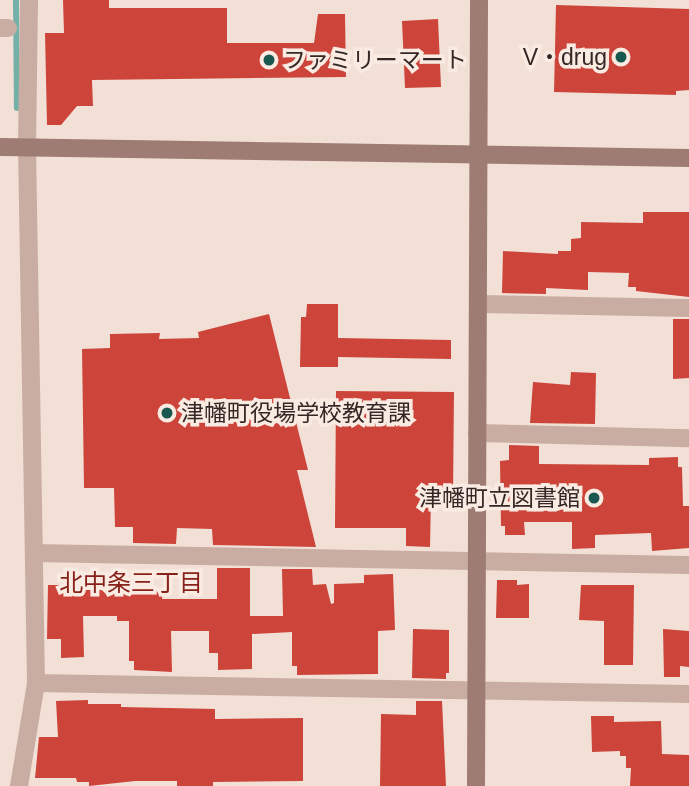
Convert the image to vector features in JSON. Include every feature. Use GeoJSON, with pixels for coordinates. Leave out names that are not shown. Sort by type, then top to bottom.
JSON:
{"type":"FeatureCollection","features":[{"type":"Feature","properties":{"kind":"street"},"geometry":{"type":"LineString","coordinates":[[19,786],[36,683],[27,147],[29,0]]}},
{"type":"Feature","properties":{"kind":"street"},"geometry":{"type":"LineString","coordinates":[[476,786],[479,0]]}},
{"type":"Feature","properties":{"kind":"street"},"geometry":{"type":"LineString","coordinates":[[0,146],[689,158]]}},
{"type":"Feature","properties":{"kind":"street"},"geometry":{"type":"LineString","coordinates":[[478,304],[689,307]]}},
{"type":"Feature","properties":{"kind":"street"},"geometry":{"type":"LineString","coordinates":[[477,433],[689,438]]}},
{"type":"Feature","properties":{"kind":"street"},"geometry":{"type":"LineString","coordinates":[[34,553],[689,565]]}},
{"type":"Feature","properties":{"kind":"street"},"geometry":{"type":"LineString","coordinates":[[36,683],[689,694]]}},
{"type":"Feature","properties":{"kind":"building"},"geometry":{"type":"Polygon","coordinates":[[[63,0],[109,0],[109,8],[227,8],[227,43],[314,43],[318,14],[345,14],[346,77],[92,80],[93,106],[77,106],[61,125],[47,125],[45,33],[64,33],[63,0]]]}},
{"type":"Feature","properties":{"kind":"building"},"geometry":{"type":"Polygon","coordinates":[[[556,5],[689,9],[689,90],[676,91],[676,95],[554,92],[556,5]]]}},
{"type":"Feature","properties":{"kind":"building"},"geometry":{"type":"Polygon","coordinates":[[[438,19],[441,87],[405,88],[402,21],[438,19]]]}},
{"type":"Feature","properties":{"kind":"building"},"geometry":{"type":"Polygon","coordinates":[[[643,212],[689,212],[689,297],[636,291],[636,287],[628,287],[629,273],[588,272],[588,290],[546,288],[546,294],[502,293],[503,251],[558,254],[558,251],[571,251],[571,239],[581,238],[581,222],[643,223],[643,212]]]}},
{"type":"Feature","properties":{"kind":"building"},"geometry":{"type":"Polygon","coordinates":[[[307,304],[338,304],[338,338],[451,340],[451,359],[338,357],[338,367],[300,367],[301,317],[306,317],[307,304]]]}},
{"type":"Feature","properties":{"kind":"building"},"geometry":{"type":"Polygon","coordinates":[[[269,314],[308,470],[297,470],[316,547],[213,545],[212,529],[177,528],[176,544],[133,543],[133,527],[115,527],[114,488],[84,488],[82,349],[110,348],[110,334],[160,333],[159,339],[199,338],[198,332],[269,314]]]}},
{"type":"Feature","properties":{"kind":"building"},"geometry":{"type":"Polygon","coordinates":[[[673,319],[689,319],[689,378],[673,379],[673,319]]]}},
{"type":"Feature","properties":{"kind":"building"},"geometry":{"type":"Polygon","coordinates":[[[571,372],[596,373],[595,424],[530,423],[533,382],[570,385],[571,372]]]}},
{"type":"Feature","properties":{"kind":"building"},"geometry":{"type":"Polygon","coordinates":[[[336,391],[454,392],[453,495],[431,495],[430,547],[406,546],[406,528],[335,528],[336,391]]]}},
{"type":"Feature","properties":{"kind":"building"},"geometry":{"type":"Polygon","coordinates":[[[509,445],[539,446],[539,464],[649,465],[649,458],[678,457],[678,467],[682,467],[683,506],[689,506],[689,548],[652,551],[651,533],[595,535],[595,548],[572,549],[572,522],[524,522],[525,535],[505,535],[505,526],[501,526],[500,461],[509,460],[509,445]]]}},
{"type":"Feature","properties":{"kind":"building"},"geometry":{"type":"Polygon","coordinates":[[[217,568],[250,568],[250,616],[283,616],[282,569],[312,569],[313,585],[326,584],[331,604],[334,603],[334,584],[364,583],[364,575],[393,574],[395,630],[378,631],[378,674],[297,675],[297,666],[292,666],[292,632],[252,634],[252,669],[218,670],[218,653],[209,653],[209,631],[171,631],[172,672],[134,670],[134,661],[129,661],[129,621],[117,621],[117,616],[83,616],[84,657],[61,658],[61,639],[47,639],[48,585],[86,585],[86,580],[112,580],[112,588],[162,589],[162,599],[217,599],[217,568]]]}},
{"type":"Feature","properties":{"kind":"building"},"geometry":{"type":"Polygon","coordinates":[[[497,580],[517,580],[517,585],[529,584],[529,618],[496,618],[497,580]]]}},
{"type":"Feature","properties":{"kind":"building"},"geometry":{"type":"Polygon","coordinates":[[[581,585],[634,585],[633,665],[604,665],[604,621],[579,620],[581,585]]]}},
{"type":"Feature","properties":{"kind":"building"},"geometry":{"type":"Polygon","coordinates":[[[413,629],[449,630],[449,673],[446,673],[446,679],[412,678],[413,629]]]}},
{"type":"Feature","properties":{"kind":"building"},"geometry":{"type":"Polygon","coordinates":[[[663,629],[689,631],[689,667],[680,666],[680,677],[664,677],[663,629]]]}},
{"type":"Feature","properties":{"kind":"building"},"geometry":{"type":"Polygon","coordinates":[[[88,700],[88,704],[121,704],[121,707],[215,709],[215,719],[303,718],[303,781],[213,782],[213,786],[177,786],[177,781],[135,781],[89,786],[89,782],[77,782],[76,778],[35,778],[39,737],[58,737],[56,701],[88,700]]]}},
{"type":"Feature","properties":{"kind":"building"},"geometry":{"type":"Polygon","coordinates":[[[416,701],[442,701],[446,786],[380,786],[381,714],[416,715],[416,701]]]}},
{"type":"Feature","properties":{"kind":"building"},"geometry":{"type":"Polygon","coordinates":[[[591,716],[614,716],[614,722],[661,721],[662,754],[689,755],[689,786],[630,786],[631,768],[626,768],[626,756],[620,756],[620,751],[592,752],[591,716]]]}},
{"type":"Feature","properties":{"kind":"waterway"},"geometry":{"type":"LineString","coordinates":[[16,0],[17,108]]}},
{"type":"Feature","properties":{"kind":"place","name":"V・drug"},"geometry":{"type":"Point","coordinates":[621,57]}},
{"type":"Feature","properties":{"kind":"place","name":"ファミリーマート"},"geometry":{"type":"Point","coordinates":[269,60]}},
{"type":"Feature","properties":{"kind":"place","name":"津幡町役場学校教育課"},"geometry":{"type":"Point","coordinates":[167,413]}},
{"type":"Feature","properties":{"kind":"place","name":"津幡町立図書館"},"geometry":{"type":"Point","coordinates":[594,498]}},
{"type":"Feature","properties":{"kind":"district","name":"北中条三丁目"},"geometry":{"type":"Point","coordinates":[131,583]}}]}
